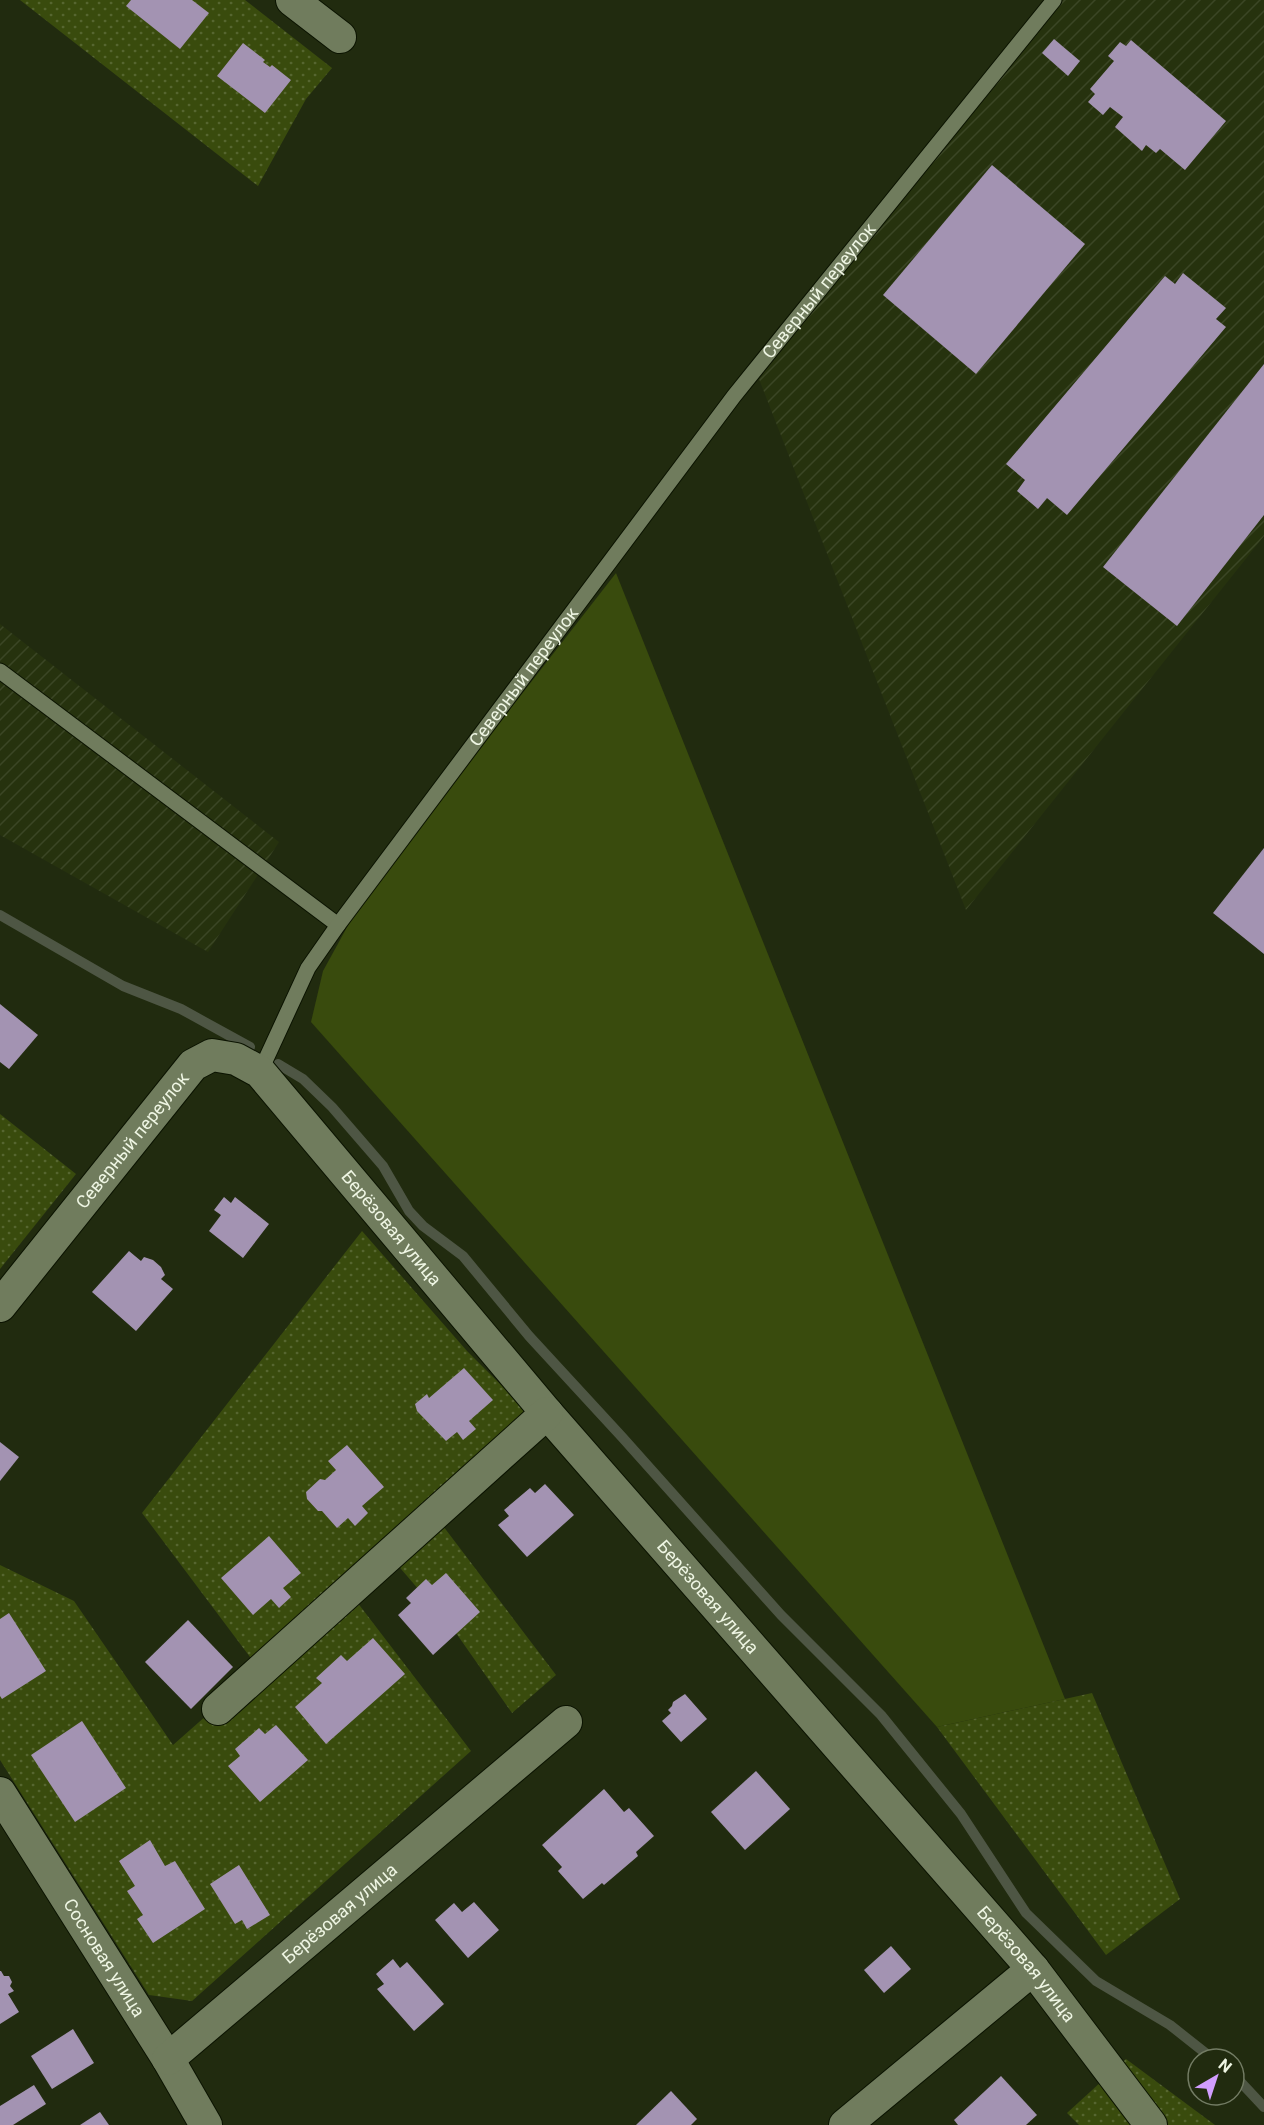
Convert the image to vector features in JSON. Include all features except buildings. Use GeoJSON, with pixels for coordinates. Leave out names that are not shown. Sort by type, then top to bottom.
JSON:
{"type":"FeatureCollection","features":[{"type":"Feature","properties":{"kind":"street"},"geometry":{"type":"LineString","coordinates":[[292,0],[340,37]]}},
{"type":"Feature","properties":{"kind":"street","name":"Северный переулок"},"geometry":{"type":"LineString","coordinates":[[0,1306],[193,1065],[212,1056],[236,1059],[260,1072]]}},
{"type":"Feature","properties":{"kind":"street","name":"Берёзовая улица"},"geometry":{"type":"LineString","coordinates":[[260,1072],[547,1413],[1033,1969],[1152,2125]]}},
{"type":"Feature","properties":{"kind":"street"},"geometry":{"type":"LineString","coordinates":[[218,1709],[547,1413]]}},
{"type":"Feature","properties":{"kind":"street","name":"Берёзовая улица"},"geometry":{"type":"LineString","coordinates":[[168,2059],[566,1722]]}},
{"type":"Feature","properties":{"kind":"street","name":"Сосновая улица"},"geometry":{"type":"LineString","coordinates":[[0,1792],[168,2059],[206,2125]]}},
{"type":"Feature","properties":{"kind":"street"},"geometry":{"type":"LineString","coordinates":[[845,2125],[1033,1969]]}},
{"type":"Feature","properties":{"kind":"lane","name":"Северный переулок"},"geometry":{"type":"LineString","coordinates":[[260,1072],[308,968],[338,925],[734,396],[1054,0]]}},
{"type":"Feature","properties":{"kind":"lane"},"geometry":{"type":"LineString","coordinates":[[0,671],[338,925]]}},
{"type":"Feature","properties":{"kind":"shaded area"},"geometry":{"type":"Polygon","coordinates":[[[20,0],[245,0],[332,68],[306,99],[258,186],[20,0]]]}},
{"type":"Feature","properties":{"kind":"shaded area"},"geometry":{"type":"Polygon","coordinates":[[[1060,0],[1264,0],[1264,536],[966,910],[759,379],[1060,0]]]}},
{"type":"Feature","properties":{"kind":"shaded area"},"geometry":{"type":"Polygon","coordinates":[[[616,573],[1065,1699],[937,1727],[311,1022],[323,971],[363,898],[616,573]]]}},
{"type":"Feature","properties":{"kind":"shaded area"},"geometry":{"type":"Polygon","coordinates":[[[0,624],[279,842],[208,952],[0,835],[0,624]]]}},
{"type":"Feature","properties":{"kind":"shaded area"},"geometry":{"type":"Polygon","coordinates":[[[0,1114],[76,1174],[0,1269],[0,1114]]]}},
{"type":"Feature","properties":{"kind":"shaded area"},"geometry":{"type":"Polygon","coordinates":[[[362,1231],[467,1351],[538,1422],[434,1514],[556,1675],[512,1713],[456,1633],[389,1555],[357,1602],[471,1751],[192,2001],[149,1995],[0,1760],[0,1565],[74,1601],[173,1745],[259,1669],[142,1513],[362,1231]]]}},
{"type":"Feature","properties":{"kind":"shaded area"},"geometry":{"type":"Polygon","coordinates":[[[1092,1693],[1180,1899],[1106,1955],[937,1727],[1092,1693]]]}},
{"type":"Feature","properties":{"kind":"shaded area"},"geometry":{"type":"Polygon","coordinates":[[[1126,2059],[1186,2103],[1186,2107],[1191,2107],[1215,2125],[1079,2125],[1067,2113],[1126,2059]]]}},
{"type":"Feature","properties":{"kind":"waterway"},"geometry":{"type":"LineString","coordinates":[[0,915],[123,986],[181,1009],[250,1047]]}},
{"type":"Feature","properties":{"kind":"waterway"},"geometry":{"type":"LineString","coordinates":[[278,1064],[303,1079],[332,1107],[383,1166],[409,1211],[423,1226],[463,1256],[529,1336],[781,1615],[881,1715],[961,1814],[1026,1913],[1096,1981],[1170,2025],[1198,2047]]}},
{"type":"Feature","properties":{"kind":"waterway"},"geometry":{"type":"LineString","coordinates":[[1246,2088],[1264,2107]]}}]}
